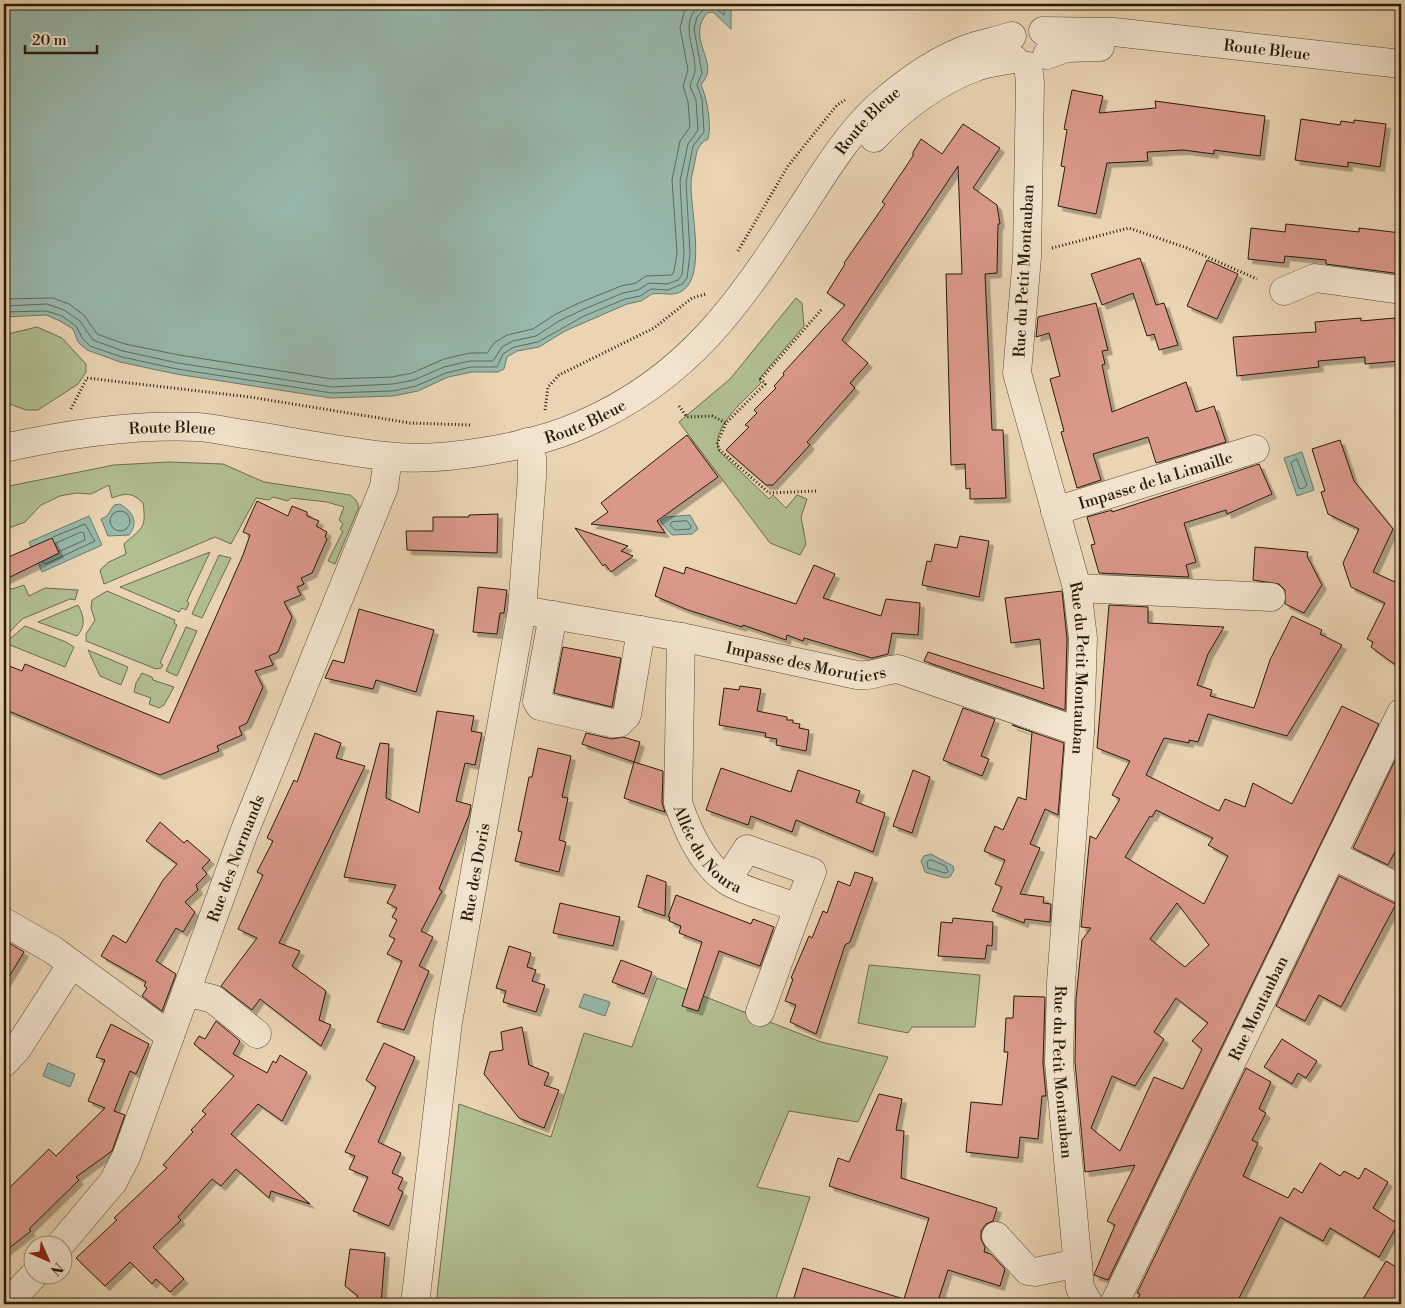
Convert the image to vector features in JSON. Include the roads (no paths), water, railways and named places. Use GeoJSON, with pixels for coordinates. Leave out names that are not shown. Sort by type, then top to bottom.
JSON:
{"type":"FeatureCollection","features":[{"type":"Feature","properties":{"kind":"street","name":"Route Bleue"},"geometry":{"type":"LineString","coordinates":[[1029,49],[1114,32],[1401,64]]}},
{"type":"Feature","properties":{"kind":"street","name":"Route Bleue"},"geometry":{"type":"LineString","coordinates":[[4,465],[37,458],[149,442],[197,443],[387,465],[436,456],[530,450],[549,437],[590,421],[621,406],[672,370],[726,317],[761,269],[830,164],[876,108],[909,81],[970,48],[1112,47],[1364,78],[1401,80]]}},
{"type":"Feature","properties":{"kind":"street","name":"Rue du Petit Montauban"},"geometry":{"type":"LineString","coordinates":[[1029,49],[1027,257],[1017,373],[1077,588],[1083,638],[1080,732],[1061,982],[1059,1063],[1080,1288],[1089,1304]]}},
{"type":"Feature","properties":{"kind":"street"},"geometry":{"type":"LineString","coordinates":[[1284,291],[1315,278],[1401,290]]}},
{"type":"Feature","properties":{"kind":"street","name":"Route Bleue"},"geometry":{"type":"LineString","coordinates":[[4,448],[62,435],[150,427],[200,427],[387,465]]}},
{"type":"Feature","properties":{"kind":"street","name":"Rue des Doris"},"geometry":{"type":"LineString","coordinates":[[415,1304],[448,1022],[522,610],[532,477],[530,450]]}},
{"type":"Feature","properties":{"kind":"street","name":"Impasse de la Limaille"},"geometry":{"type":"LineString","coordinates":[[1055,510],[1255,450]]}},
{"type":"Feature","properties":{"kind":"street","name":"Rue des Normands"},"geometry":{"type":"LineString","coordinates":[[67,1236],[113,1182],[126,1157],[243,835],[384,487],[387,465]]}},
{"type":"Feature","properties":{"kind":"street"},"geometry":{"type":"LineString","coordinates":[[1077,588],[1271,597]]}},
{"type":"Feature","properties":{"kind":"street","name":"Impasse des Morutiers"},"geometry":{"type":"LineString","coordinates":[[522,610],[681,637],[857,675],[870,676],[883,670],[898,669],[1080,732]]}},
{"type":"Feature","properties":{"kind":"street"},"geometry":{"type":"LineString","coordinates":[[553,615],[538,701],[540,706],[612,723],[619,723],[627,716],[641,630]]}},
{"type":"Feature","properties":{"kind":"street","name":"Allée du Noura"},"geometry":{"type":"LineString","coordinates":[[681,637],[678,803],[687,829],[701,854],[727,880],[798,908]]}},
{"type":"Feature","properties":{"kind":"street","name":"Rue Montauban"},"geometry":{"type":"LineString","coordinates":[[1114,1304],[1332,855],[1399,725]]}},
{"type":"Feature","properties":{"kind":"street"},"geometry":{"type":"LineString","coordinates":[[727,880],[747,849],[812,872],[760,1012]]}},
{"type":"Feature","properties":{"kind":"street"},"geometry":{"type":"LineString","coordinates":[[1332,855],[1401,889]]}},
{"type":"Feature","properties":{"kind":"street"},"geometry":{"type":"LineString","coordinates":[[4,922],[53,950],[170,1036]]}},
{"type":"Feature","properties":{"kind":"street"},"geometry":{"type":"LineString","coordinates":[[4,1063],[17,1049],[72,965]]}},
{"type":"Feature","properties":{"kind":"street"},"geometry":{"type":"LineString","coordinates":[[186,992],[213,999],[257,1034]]}},
{"type":"Feature","properties":{"kind":"street"},"geometry":{"type":"LineString","coordinates":[[996,1236],[1028,1271],[1035,1272],[1078,1263]]}},
{"type":"Feature","properties":{"kind":"street"},"geometry":{"type":"LineString","coordinates":[[7,1304],[23,1286]]}},
{"type":"Feature","properties":{"kind":"water"},"geometry":{"type":"Polygon","coordinates":[[[4,4],[731,4],[731,29],[713,12],[707,13],[702,21],[700,30],[708,68],[707,75],[701,85],[707,104],[709,133],[708,139],[700,145],[697,151],[691,180],[696,257],[690,283],[678,293],[652,294],[641,301],[627,304],[565,331],[539,347],[517,351],[507,357],[504,369],[498,372],[472,372],[448,377],[418,391],[393,396],[331,398],[176,374],[120,362],[87,350],[78,342],[73,329],[46,315],[4,317],[4,4]]]}},
{"type":"Feature","properties":{"kind":"water"},"geometry":{"type":"Polygon","coordinates":[[[1302,452],[1314,490],[1297,496],[1284,458],[1302,452]]]}},
{"type":"Feature","properties":{"kind":"water"},"geometry":{"type":"Polygon","coordinates":[[[120,504],[131,514],[134,526],[129,535],[108,536],[101,519],[107,516],[114,505],[120,504]]]}},
{"type":"Feature","properties":{"kind":"water"},"geometry":{"type":"Polygon","coordinates":[[[690,515],[698,529],[692,534],[672,535],[660,521],[666,517],[690,515]]]}},
{"type":"Feature","properties":{"kind":"water"},"geometry":{"type":"Polygon","coordinates":[[[89,516],[102,545],[42,572],[29,542],[89,516]]]}},
{"type":"Feature","properties":{"kind":"water"},"geometry":{"type":"Polygon","coordinates":[[[931,854],[953,866],[954,870],[950,877],[945,878],[925,872],[921,861],[924,856],[931,854]]]}},
{"type":"Feature","properties":{"kind":"water"},"geometry":{"type":"Polygon","coordinates":[[[584,994],[610,1002],[605,1016],[579,1007],[584,994]]]}},
{"type":"Feature","properties":{"kind":"water"},"geometry":{"type":"Polygon","coordinates":[[[48,1063],[75,1074],[70,1087],[43,1076],[48,1063]]]}}]}
